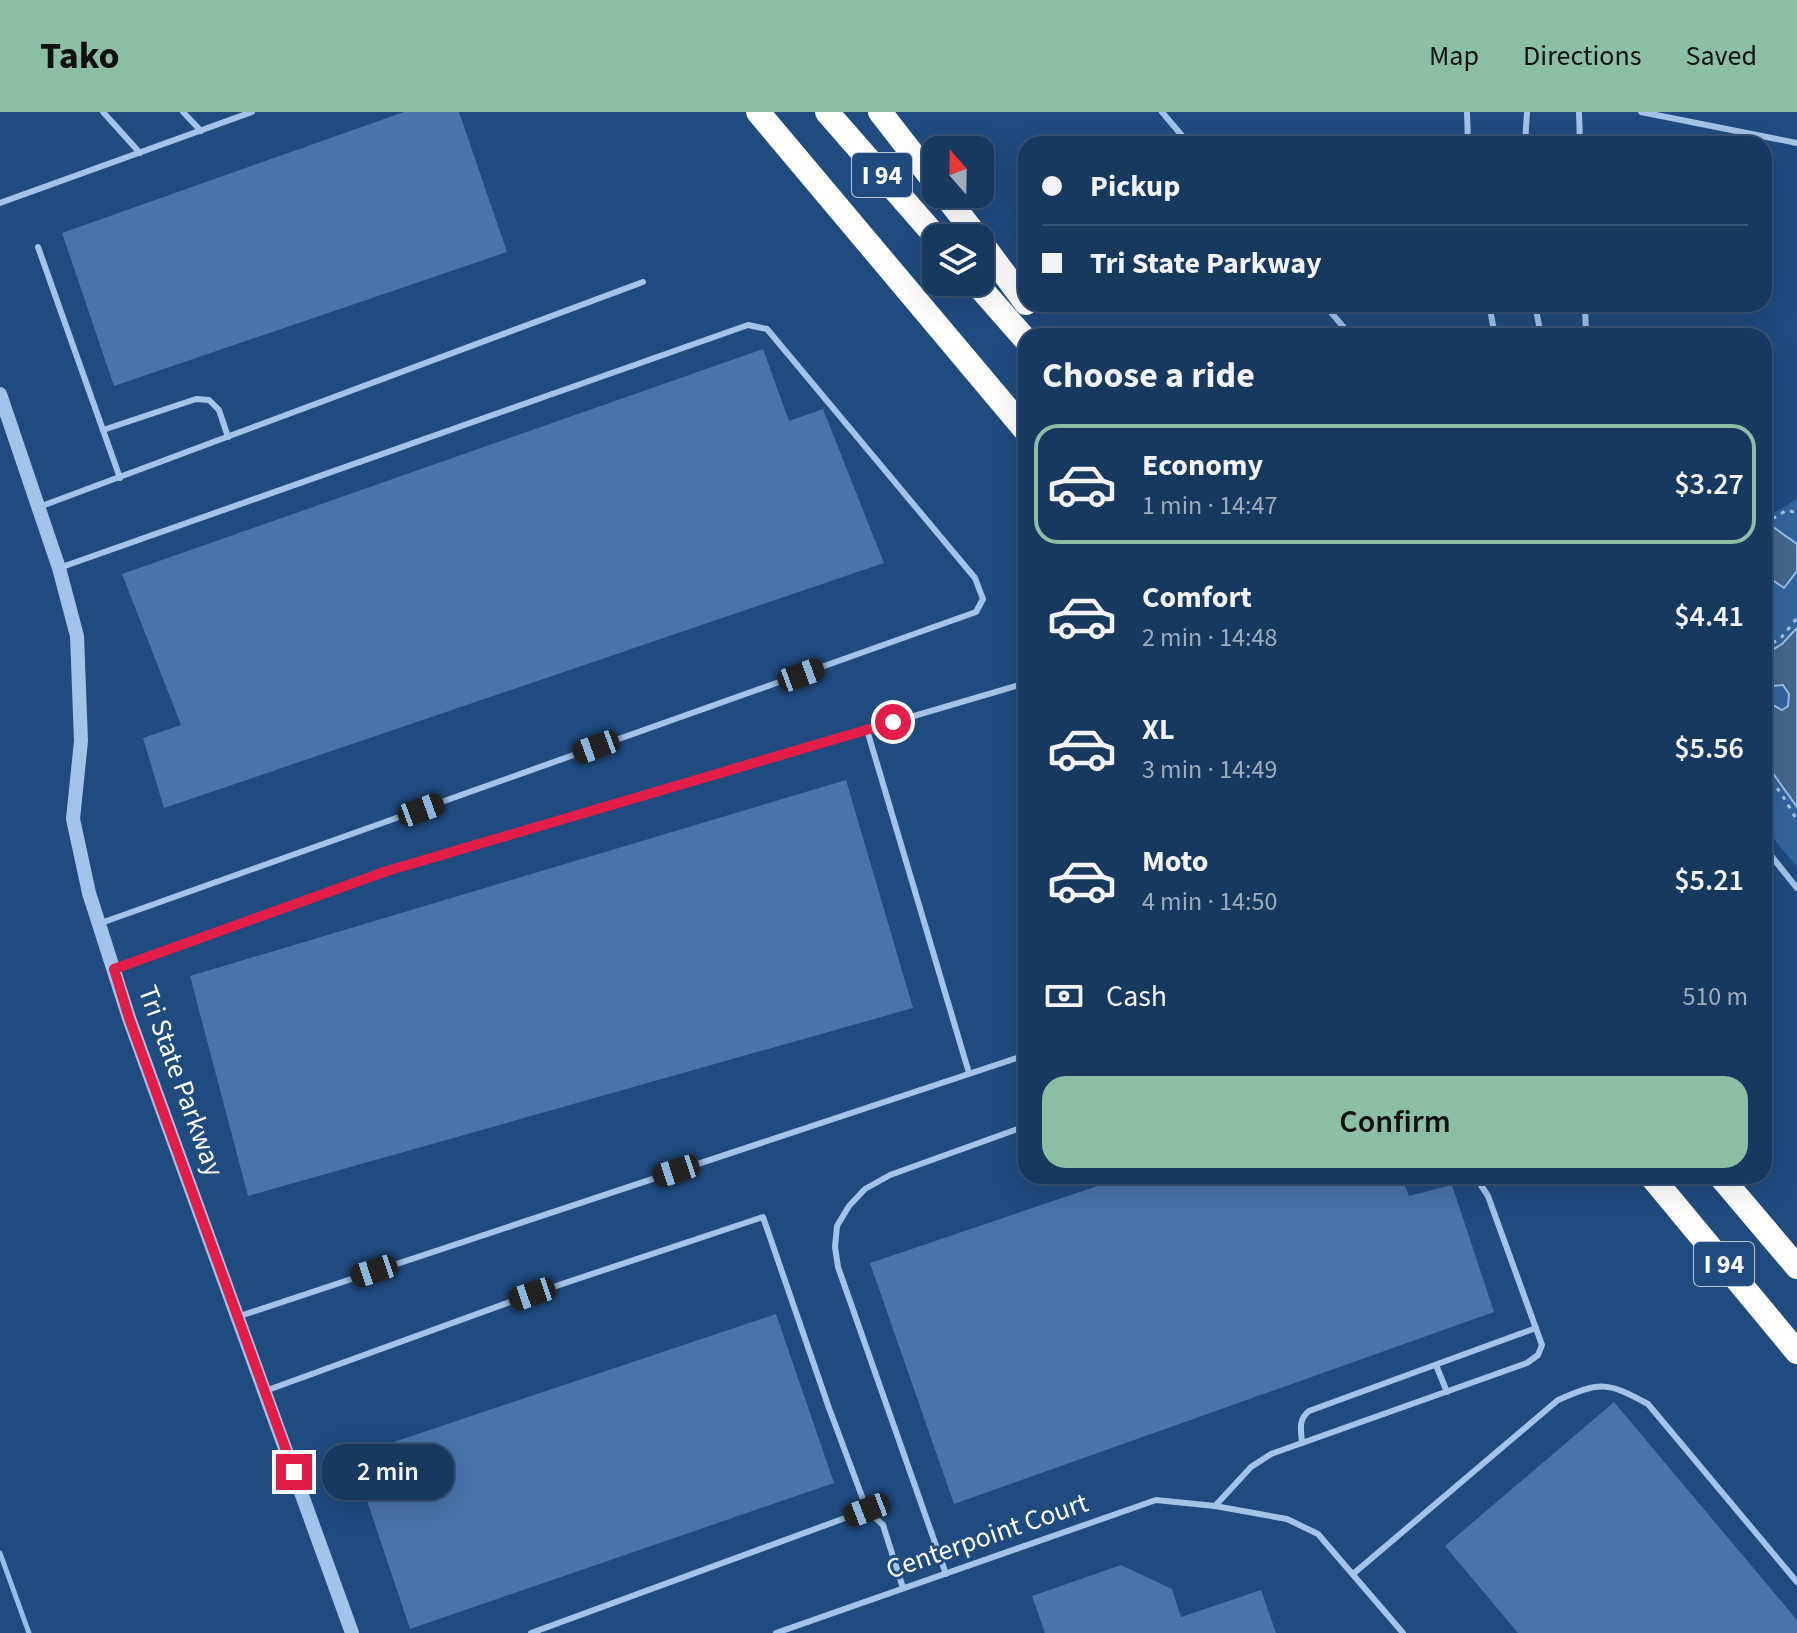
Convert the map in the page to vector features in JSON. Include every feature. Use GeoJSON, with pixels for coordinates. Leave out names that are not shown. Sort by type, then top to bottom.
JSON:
{"type":"FeatureCollection","features":[{"type":"Feature","properties":{"kind":"highway","name":"I 94"},"geometry":{"type":"LineString","coordinates":[[758,112],[1018,421]]}},
{"type":"Feature","properties":{"kind":"highway","name":"I 94"},"geometry":{"type":"LineString","coordinates":[[827,112],[925,224]]}},
{"type":"Feature","properties":{"kind":"highway"},"geometry":{"type":"LineString","coordinates":[[880,112],[922,166]]}},
{"type":"Feature","properties":{"kind":"highway"},"geometry":{"type":"LineString","coordinates":[[955,208],[967,224]]}},
{"type":"Feature","properties":{"kind":"highway"},"geometry":{"type":"LineString","coordinates":[[994,260],[1018,293]]}},
{"type":"Feature","properties":{"kind":"highway"},"geometry":{"type":"LineString","coordinates":[[987,296],[1018,331]]}},
{"type":"Feature","properties":{"kind":"highway","name":"I 94"},"geometry":{"type":"LineString","coordinates":[[1658,1184],[1797,1352]]}},
{"type":"Feature","properties":{"kind":"highway","name":"I 94"},"geometry":{"type":"LineString","coordinates":[[1727,1184],[1797,1267]]}},
{"type":"Feature","properties":{"kind":"street","name":"Tri State Parkway"},"geometry":{"type":"LineString","coordinates":[[0,394],[59,568],[77,636],[81,741],[73,819],[89,893],[352,1633]]}},
{"type":"Feature","properties":{"kind":"lane"},"geometry":{"type":"LineString","coordinates":[[103,112],[140,153]]}},
{"type":"Feature","properties":{"kind":"lane"},"geometry":{"type":"LineString","coordinates":[[183,112],[201,131]]}},
{"type":"Feature","properties":{"kind":"lane"},"geometry":{"type":"LineString","coordinates":[[0,203],[252,112]]}},
{"type":"Feature","properties":{"kind":"lane"},"geometry":{"type":"LineString","coordinates":[[1162,112],[1182,136]]}},
{"type":"Feature","properties":{"kind":"lane"},"geometry":{"type":"LineString","coordinates":[[1467,112],[1468,136]]}},
{"type":"Feature","properties":{"kind":"lane"},"geometry":{"type":"LineString","coordinates":[[1526,136],[1527,112]]}},
{"type":"Feature","properties":{"kind":"lane"},"geometry":{"type":"LineString","coordinates":[[1579,112],[1580,136]]}},
{"type":"Feature","properties":{"kind":"lane"},"geometry":{"type":"LineString","coordinates":[[1641,112],[1762,136]]}},
{"type":"Feature","properties":{"kind":"lane"},"geometry":{"type":"LineString","coordinates":[[1772,138],[1797,143]]}},
{"type":"Feature","properties":{"kind":"lane"},"geometry":{"type":"LineString","coordinates":[[38,247],[120,478]]}},
{"type":"Feature","properties":{"kind":"lane"},"geometry":{"type":"LineString","coordinates":[[39,507],[643,282]]}},
{"type":"Feature","properties":{"kind":"lane"},"geometry":{"type":"LineString","coordinates":[[1331,312],[1344,328]]}},
{"type":"Feature","properties":{"kind":"lane"},"geometry":{"type":"LineString","coordinates":[[59,568],[748,325],[767,329],[975,578],[983,599],[976,612],[99,924]]}},
{"type":"Feature","properties":{"kind":"lane"},"geometry":{"type":"LineString","coordinates":[[103,430],[196,399],[209,400],[219,410],[228,437]]}},
{"type":"Feature","properties":{"kind":"lane"},"geometry":{"type":"LineString","coordinates":[[114,969],[387,871],[1018,685]]}},
{"type":"Feature","properties":{"kind":"lane"},"geometry":{"type":"LineString","coordinates":[[867,730],[969,1073]]}},
{"type":"Feature","properties":{"kind":"lane"},"geometry":{"type":"LineString","coordinates":[[1772,857],[1797,888]]}},
{"type":"Feature","properties":{"kind":"lane"},"geometry":{"type":"LineString","coordinates":[[238,1317],[1018,1058]]}},
{"type":"Feature","properties":{"kind":"lane"},"geometry":{"type":"LineString","coordinates":[[946,1574],[838,1267],[835,1247],[837,1226],[849,1206],[865,1189],[890,1175],[1018,1129]]}},
{"type":"Feature","properties":{"kind":"lane"},"geometry":{"type":"LineString","coordinates":[[1215,1506],[1251,1467],[1271,1454],[1527,1363],[1538,1355],[1542,1345],[1488,1196],[1480,1184]]}},
{"type":"Feature","properties":{"kind":"lane"},"geometry":{"type":"LineString","coordinates":[[265,1391],[532,1294],[763,1217],[867,1510],[883,1525],[903,1588]]}},
{"type":"Feature","properties":{"kind":"lane"},"geometry":{"type":"LineString","coordinates":[[1302,1443],[1300,1424],[1309,1411],[1536,1328]]}},
{"type":"Feature","properties":{"kind":"lane"},"geometry":{"type":"LineString","coordinates":[[1436,1365],[1447,1392]]}},
{"type":"Feature","properties":{"kind":"lane"},"geometry":{"type":"LineString","coordinates":[[1353,1574],[1558,1400],[1588,1386],[1619,1388],[1648,1404],[1797,1582]]}},
{"type":"Feature","properties":{"kind":"lane","name":"Centerpoint Court"},"geometry":{"type":"LineString","coordinates":[[776,1633],[1156,1500],[1215,1506],[1287,1519],[1318,1534],[1403,1633]]}},
{"type":"Feature","properties":{"kind":"lane"},"geometry":{"type":"LineString","coordinates":[[531,1633],[867,1510]]}},
{"type":"Feature","properties":{"kind":"path"},"geometry":{"type":"LineString","coordinates":[[1772,519],[1787,510],[1797,513]]}},
{"type":"Feature","properties":{"kind":"path"},"geometry":{"type":"LineString","coordinates":[[1772,643],[1781,638],[1797,618]]}},
{"type":"Feature","properties":{"kind":"path"},"geometry":{"type":"LineString","coordinates":[[1772,782],[1797,820]]}},
{"type":"Feature","properties":{"kind":"shaded area"},"geometry":{"type":"Polygon","coordinates":[[[1797,499],[1797,867],[1772,837],[1772,514],[1797,499]]]}},
{"type":"Feature","properties":{"kind":"shaded area"},"geometry":{"type":"Polygon","coordinates":[[[1772,526],[1797,544],[1797,571],[1784,588],[1772,580],[1772,526]]]}},
{"type":"Feature","properties":{"kind":"shaded area"},"geometry":{"type":"Polygon","coordinates":[[[1797,628],[1797,807],[1772,772],[1772,704],[1782,710],[1788,706],[1789,694],[1783,685],[1772,686],[1772,650],[1797,628]]]}},
{"type":"Feature","properties":{"kind":"building"},"geometry":{"type":"Polygon","coordinates":[[[404,112],[459,112],[507,252],[114,386],[62,233],[404,112]]]}},
{"type":"Feature","properties":{"kind":"building"},"geometry":{"type":"Polygon","coordinates":[[[763,349],[789,421],[823,409],[884,563],[164,808],[143,738],[181,725],[122,574],[763,349]]]}},
{"type":"Feature","properties":{"kind":"building"},"geometry":{"type":"Polygon","coordinates":[[[846,780],[913,1008],[248,1196],[190,976],[846,780]]]}},
{"type":"Feature","properties":{"kind":"building"},"geometry":{"type":"Polygon","coordinates":[[[1103,1184],[1404,1184],[1409,1196],[1452,1185],[1494,1312],[954,1504],[870,1263],[1103,1184]]]}},
{"type":"Feature","properties":{"kind":"building"},"geometry":{"type":"Polygon","coordinates":[[[776,1314],[834,1483],[410,1629],[352,1456],[776,1314]]]}},
{"type":"Feature","properties":{"kind":"building"},"geometry":{"type":"Polygon","coordinates":[[[1614,1402],[1797,1620],[1797,1633],[1518,1633],[1445,1546],[1614,1402]]]}},
{"type":"Feature","properties":{"kind":"building"},"geometry":{"type":"Polygon","coordinates":[[[1121,1565],[1172,1589],[1181,1617],[1261,1590],[1276,1633],[1045,1633],[1032,1596],[1121,1565]]]}},
{"type":"Feature","properties":{"kind":"waterway"},"geometry":{"type":"LineString","coordinates":[[0,1553],[29,1633]]}},
{"type":"Feature","properties":{"kind":"route"},"geometry":{"type":"LineString","coordinates":[[294,1472],[114,969],[387,871],[893,722]]}}]}
